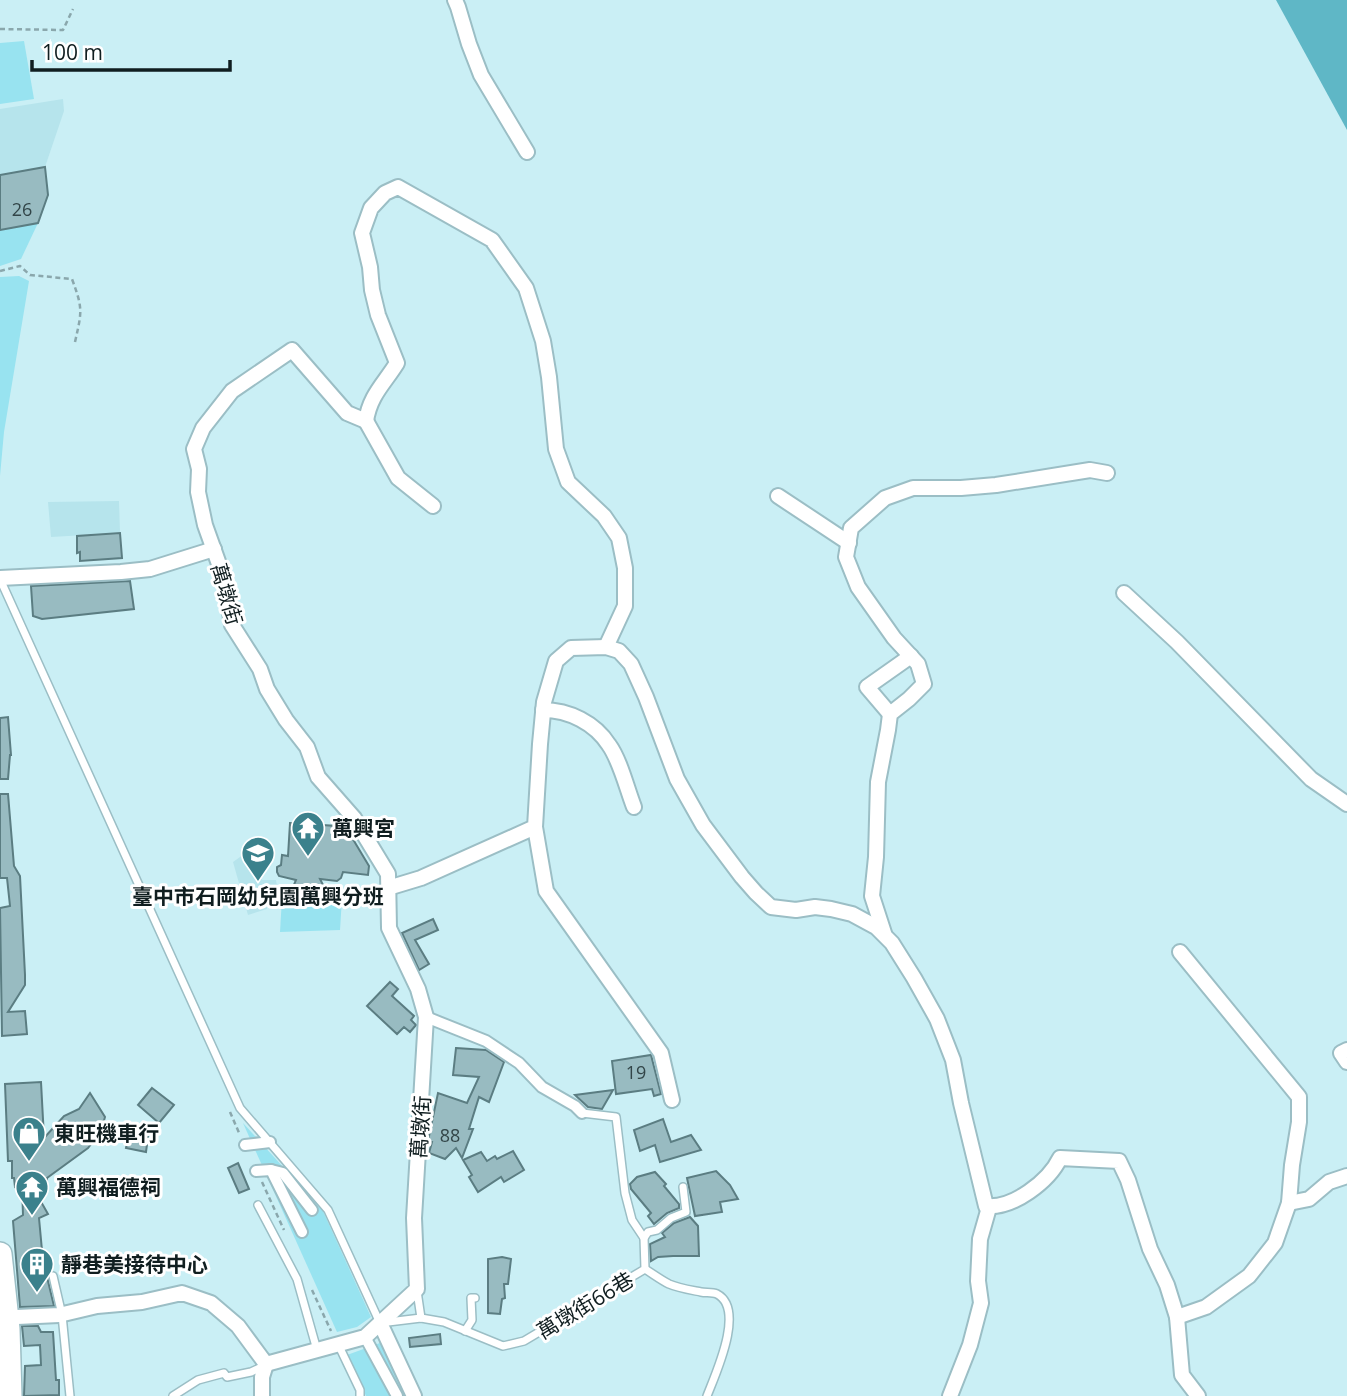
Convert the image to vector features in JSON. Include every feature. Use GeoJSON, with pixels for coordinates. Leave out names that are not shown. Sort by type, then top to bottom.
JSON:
{"type":"FeatureCollection","features":[{"type":"Feature","properties":{"kind":"main road"},"geometry":{"type":"LineString","coordinates":[[0,1254],[8,1329],[10,1396]]}},
{"type":"Feature","properties":{"kind":"street"},"geometry":{"type":"LineString","coordinates":[[455,0],[481,75],[527,152]]}},
{"type":"Feature","properties":{"kind":"street"},"geometry":{"type":"LineString","coordinates":[[433,506],[398,478],[366,421],[368,406],[376,390],[397,363],[378,315],[362,233],[371,208],[386,193],[398,187],[492,240],[526,288],[543,341],[556,449],[568,482],[604,516],[619,538],[625,568],[625,606],[606,647]]}},
{"type":"Feature","properties":{"kind":"street","name":"萬墩街"},"geometry":{"type":"LineString","coordinates":[[366,421],[347,413],[292,350],[232,391],[203,428],[194,449],[199,469],[198,492],[205,525],[225,581],[232,625],[260,669],[267,689],[286,720],[307,747],[318,777],[354,818],[388,874],[389,928],[418,989],[426,1017],[414,1218],[417,1289]]}},
{"type":"Feature","properties":{"kind":"street"},"geometry":{"type":"LineString","coordinates":[[884,935],[872,896],[878,782],[890,714],[924,684],[918,664],[894,638],[858,587],[846,557],[851,528],[885,498],[913,488],[996,485],[1090,470],[1107,473]]}},
{"type":"Feature","properties":{"kind":"street"},"geometry":{"type":"LineString","coordinates":[[778,496],[849,543]]}},
{"type":"Feature","properties":{"kind":"street"},"geometry":{"type":"LineString","coordinates":[[0,579],[150,569],[214,549]]}},
{"type":"Feature","properties":{"kind":"street"},"geometry":{"type":"LineString","coordinates":[[1124,593],[1178,642],[1311,779],[1347,804]]}},
{"type":"Feature","properties":{"kind":"street"},"geometry":{"type":"LineString","coordinates":[[672,1100],[661,1053],[546,891],[535,827],[544,710],[556,661],[571,648],[606,647],[619,651],[631,664],[684,791],[703,825],[742,877],[771,907],[796,911],[815,907],[852,914],[876,927],[900,955],[937,1019],[953,1059],[986,1206],[1020,1199],[1055,1167],[1060,1158],[1119,1161],[1177,1317],[1182,1376],[1198,1396]]}},
{"type":"Feature","properties":{"kind":"street"},"geometry":{"type":"LineString","coordinates":[[890,714],[867,687],[911,656]]}},
{"type":"Feature","properties":{"kind":"street"},"geometry":{"type":"LineString","coordinates":[[544,710],[558,710],[581,719],[603,737],[610,745],[634,807]]}},
{"type":"Feature","properties":{"kind":"street"},"geometry":{"type":"LineString","coordinates":[[388,888],[421,878],[535,827]]}},
{"type":"Feature","properties":{"kind":"street"},"geometry":{"type":"LineString","coordinates":[[1177,1317],[1206,1307],[1249,1276],[1275,1243],[1289,1203],[1299,1122],[1298,1097],[1180,952]]}},
{"type":"Feature","properties":{"kind":"street"},"geometry":{"type":"LineString","coordinates":[[426,1017],[486,1041],[519,1063],[542,1087],[582,1113]]}},
{"type":"Feature","properties":{"kind":"street"},"geometry":{"type":"LineString","coordinates":[[1347,1050],[1340,1053],[1347,1062]]}},
{"type":"Feature","properties":{"kind":"street"},"geometry":{"type":"LineString","coordinates":[[244,1145],[270,1142]]}},
{"type":"Feature","properties":{"kind":"street"},"geometry":{"type":"LineString","coordinates":[[271,1170],[302,1232]]}},
{"type":"Feature","properties":{"kind":"street"},"geometry":{"type":"LineString","coordinates":[[256,1171],[271,1170],[283,1173],[312,1210]]}},
{"type":"Feature","properties":{"kind":"street"},"geometry":{"type":"LineString","coordinates":[[1289,1203],[1309,1199],[1329,1182],[1347,1176]]}},
{"type":"Feature","properties":{"kind":"street"},"geometry":{"type":"LineString","coordinates":[[950,1396],[970,1345],[981,1303],[978,1281],[980,1239],[988,1211]]}},
{"type":"Feature","properties":{"kind":"street"},"geometry":{"type":"LineString","coordinates":[[266,1364],[365,1337],[417,1289]]}},
{"type":"Feature","properties":{"kind":"street"},"geometry":{"type":"LineString","coordinates":[[5,1314],[17,1317],[62,1315],[97,1306],[142,1302],[182,1293],[211,1303],[229,1318],[266,1364]]}},
{"type":"Feature","properties":{"kind":"street"},"geometry":{"type":"LineString","coordinates":[[380,1324],[414,1396]]}},
{"type":"Feature","properties":{"kind":"street"},"geometry":{"type":"LineString","coordinates":[[365,1337],[397,1396]]}},
{"type":"Feature","properties":{"kind":"street"},"geometry":{"type":"LineString","coordinates":[[262,1396],[262,1377],[266,1364]]}},
{"type":"Feature","properties":{"kind":"lane"},"geometry":{"type":"LineString","coordinates":[[0,579],[240,1108],[328,1210],[380,1324]]}},
{"type":"Feature","properties":{"kind":"lane","name":"萬墩街66巷"},"geometry":{"type":"LineString","coordinates":[[380,1324],[421,1318],[444,1322],[503,1346],[524,1341],[645,1269],[644,1238],[632,1220],[625,1192],[616,1117],[582,1113]]}},
{"type":"Feature","properties":{"kind":"lane"},"geometry":{"type":"LineString","coordinates":[[644,1238],[648,1232],[657,1230],[671,1218],[686,1212],[684,1187]]}},
{"type":"Feature","properties":{"kind":"lane"},"geometry":{"type":"LineString","coordinates":[[258,1205],[297,1279],[317,1350]]}},
{"type":"Feature","properties":{"kind":"lane"},"geometry":{"type":"LineString","coordinates":[[645,1269],[668,1284],[715,1293],[722,1298],[727,1308],[729,1331],[707,1396]]}},
{"type":"Feature","properties":{"kind":"lane"},"geometry":{"type":"LineString","coordinates":[[53,1276],[62,1315],[70,1396]]}},
{"type":"Feature","properties":{"kind":"lane"},"geometry":{"type":"LineString","coordinates":[[417,1289],[421,1318]]}},
{"type":"Feature","properties":{"kind":"lane"},"geometry":{"type":"LineString","coordinates":[[465,1331],[472,1320],[471,1298],[475,1297]]}},
{"type":"Feature","properties":{"kind":"lane"},"geometry":{"type":"LineString","coordinates":[[338,1344],[360,1390],[360,1396]]}},
{"type":"Feature","properties":{"kind":"lane"},"geometry":{"type":"LineString","coordinates":[[173,1396],[198,1380],[225,1373],[227,1377],[251,1372],[266,1364]]}},
{"type":"Feature","properties":{"kind":"path"},"geometry":{"type":"LineString","coordinates":[[0,29],[63,30],[73,9]]}},
{"type":"Feature","properties":{"kind":"path"},"geometry":{"type":"LineString","coordinates":[[0,271],[20,266],[30,275],[72,279],[81,303],[82,315],[75,342]]}},
{"type":"Feature","properties":{"kind":"shaded area"},"geometry":{"type":"Polygon","coordinates":[[[1276,0],[1347,0],[1347,130],[1276,0]]]}},
{"type":"Feature","properties":{"kind":"shaded area"},"geometry":{"type":"Polygon","coordinates":[[[24,41],[34,99],[0,104],[0,43],[24,41]]]}},
{"type":"Feature","properties":{"kind":"shaded area"},"geometry":{"type":"Polygon","coordinates":[[[63,99],[64,111],[45,167],[0,175],[0,109],[63,99]]]}},
{"type":"Feature","properties":{"kind":"shaded area"},"geometry":{"type":"Polygon","coordinates":[[[38,223],[21,259],[0,266],[0,230],[38,223]]]}},
{"type":"Feature","properties":{"kind":"shaded area"},"geometry":{"type":"Polygon","coordinates":[[[19,276],[29,281],[4,432],[0,476],[0,277],[19,276]]]}},
{"type":"Feature","properties":{"kind":"shaded area"},"geometry":{"type":"Polygon","coordinates":[[[119,501],[120,533],[51,537],[48,502],[119,501]]]}},
{"type":"Feature","properties":{"kind":"shaded area","name":"臺中市石岡幼兒園萬興分班"},"geometry":{"type":"Polygon","coordinates":[[[254,847],[262,880],[276,880],[278,892],[264,893],[267,909],[248,915],[233,862],[254,847]]]}},
{"type":"Feature","properties":{"kind":"shaded area"},"geometry":{"type":"Polygon","coordinates":[[[282,898],[342,898],[340,930],[280,932],[282,898]]]}},
{"type":"Feature","properties":{"kind":"shaded area"},"geometry":{"type":"Polygon","coordinates":[[[243,1123],[323,1211],[371,1317],[357,1327],[337,1332],[243,1123]]]}},
{"type":"Feature","properties":{"kind":"shaded area"},"geometry":{"type":"Polygon","coordinates":[[[380,1343],[407,1396],[366,1396],[347,1355],[380,1343]]]}},
{"type":"Feature","properties":{"kind":"building"},"geometry":{"type":"Polygon","coordinates":[[[45,167],[48,195],[38,223],[0,230],[0,175],[45,167]]]}},
{"type":"Feature","properties":{"kind":"building"},"geometry":{"type":"Polygon","coordinates":[[[120,533],[122,558],[80,561],[77,536],[120,533]]]}},
{"type":"Feature","properties":{"kind":"building"},"geometry":{"type":"Polygon","coordinates":[[[130,581],[134,609],[42,619],[33,616],[31,586],[130,581]]]}},
{"type":"Feature","properties":{"kind":"building"},"geometry":{"type":"Polygon","coordinates":[[[8,717],[11,755],[8,779],[0,779],[0,718],[8,717]]]}},
{"type":"Feature","properties":{"kind":"building"},"geometry":{"type":"Polygon","coordinates":[[[0,794],[8,794],[14,866],[20,876],[25,975],[25,985],[8,1012],[25,1011],[27,1034],[2,1036],[0,908],[10,906],[7,878],[0,878],[0,794]]]}},
{"type":"Feature","properties":{"kind":"building","name":"萬興宮"},"geometry":{"type":"Polygon","coordinates":[[[290,823],[337,826],[336,830],[348,831],[369,866],[368,875],[343,872],[337,881],[320,879],[325,889],[293,887],[296,880],[279,876],[277,872],[282,855],[288,856],[290,823]]]}},
{"type":"Feature","properties":{"kind":"building"},"geometry":{"type":"Polygon","coordinates":[[[433,919],[438,930],[415,940],[429,964],[419,970],[402,933],[433,919]]]}},
{"type":"Feature","properties":{"kind":"building"},"geometry":{"type":"Polygon","coordinates":[[[390,982],[398,989],[392,996],[414,1016],[411,1020],[416,1025],[410,1032],[404,1027],[397,1034],[367,1006],[390,982]]]}},
{"type":"Feature","properties":{"kind":"building"},"geometry":{"type":"Polygon","coordinates":[[[456,1048],[486,1050],[504,1062],[489,1102],[479,1097],[469,1129],[473,1129],[462,1158],[456,1148],[445,1159],[429,1153],[432,1142],[428,1141],[438,1093],[467,1103],[479,1077],[453,1075],[456,1048]]]}},
{"type":"Feature","properties":{"kind":"building"},"geometry":{"type":"Polygon","coordinates":[[[651,1055],[661,1094],[654,1096],[652,1089],[616,1094],[612,1061],[651,1055]]]}},
{"type":"Feature","properties":{"kind":"building"},"geometry":{"type":"Polygon","coordinates":[[[41,1082],[44,1138],[64,1116],[79,1109],[90,1093],[105,1117],[101,1131],[88,1148],[47,1178],[47,1185],[40,1186],[40,1200],[48,1214],[39,1218],[44,1272],[54,1306],[20,1307],[13,1221],[23,1215],[22,1186],[15,1187],[12,1161],[8,1161],[5,1084],[41,1082]]]}},
{"type":"Feature","properties":{"kind":"building"},"geometry":{"type":"Polygon","coordinates":[[[152,1088],[174,1105],[159,1123],[138,1105],[152,1088]]]}},
{"type":"Feature","properties":{"kind":"building"},"geometry":{"type":"Polygon","coordinates":[[[613,1090],[602,1109],[588,1107],[575,1095],[613,1090]]]}},
{"type":"Feature","properties":{"kind":"building"},"geometry":{"type":"Polygon","coordinates":[[[663,1119],[671,1142],[691,1135],[701,1150],[660,1162],[655,1145],[640,1151],[634,1130],[663,1119]]]}},
{"type":"Feature","properties":{"kind":"building"},"geometry":{"type":"Polygon","coordinates":[[[129,1134],[148,1137],[146,1152],[126,1148],[129,1134]]]}},
{"type":"Feature","properties":{"kind":"building"},"geometry":{"type":"Polygon","coordinates":[[[513,1151],[524,1170],[504,1182],[501,1177],[478,1192],[463,1160],[481,1152],[487,1161],[513,1151]]]}},
{"type":"Feature","properties":{"kind":"building"},"geometry":{"type":"Polygon","coordinates":[[[238,1163],[249,1189],[239,1193],[228,1168],[238,1163]]]}},
{"type":"Feature","properties":{"kind":"building"},"geometry":{"type":"Polygon","coordinates":[[[716,1171],[730,1185],[738,1199],[720,1202],[722,1212],[695,1216],[687,1178],[716,1171]]]}},
{"type":"Feature","properties":{"kind":"building"},"geometry":{"type":"Polygon","coordinates":[[[655,1172],[666,1184],[664,1186],[679,1204],[679,1208],[667,1213],[654,1224],[648,1216],[651,1213],[631,1189],[630,1184],[637,1177],[655,1172]]]}},
{"type":"Feature","properties":{"kind":"building"},"geometry":{"type":"Polygon","coordinates":[[[690,1217],[698,1226],[699,1256],[658,1257],[651,1261],[650,1244],[665,1237],[662,1233],[674,1223],[690,1217]]]}},
{"type":"Feature","properties":{"kind":"building"},"geometry":{"type":"Polygon","coordinates":[[[488,1259],[511,1259],[508,1284],[504,1284],[505,1298],[502,1299],[500,1314],[488,1313],[488,1259]]]}},
{"type":"Feature","properties":{"kind":"building"},"geometry":{"type":"Polygon","coordinates":[[[22,1326],[38,1326],[41,1332],[53,1332],[59,1395],[24,1396],[25,1366],[41,1365],[40,1345],[24,1346],[22,1326]]]}},
{"type":"Feature","properties":{"kind":"building"},"geometry":{"type":"Polygon","coordinates":[[[440,1334],[441,1344],[410,1347],[409,1338],[440,1334]]]}},
{"type":"Feature","properties":{"kind":"place","name":"萬興宮"},"geometry":{"type":"Point","coordinates":[308,858]}},
{"type":"Feature","properties":{"kind":"place","name":"臺中市石岡幼兒園萬興分班"},"geometry":{"type":"Point","coordinates":[258,883]}},
{"type":"Feature","properties":{"kind":"place","name":"東旺機車行"},"geometry":{"type":"Point","coordinates":[29,1163]}},
{"type":"Feature","properties":{"kind":"place","name":"萬興福德祠"},"geometry":{"type":"Point","coordinates":[32,1217]}},
{"type":"Feature","properties":{"kind":"place","name":"靜巷美接待中心"},"geometry":{"type":"Point","coordinates":[37,1294]}}]}
